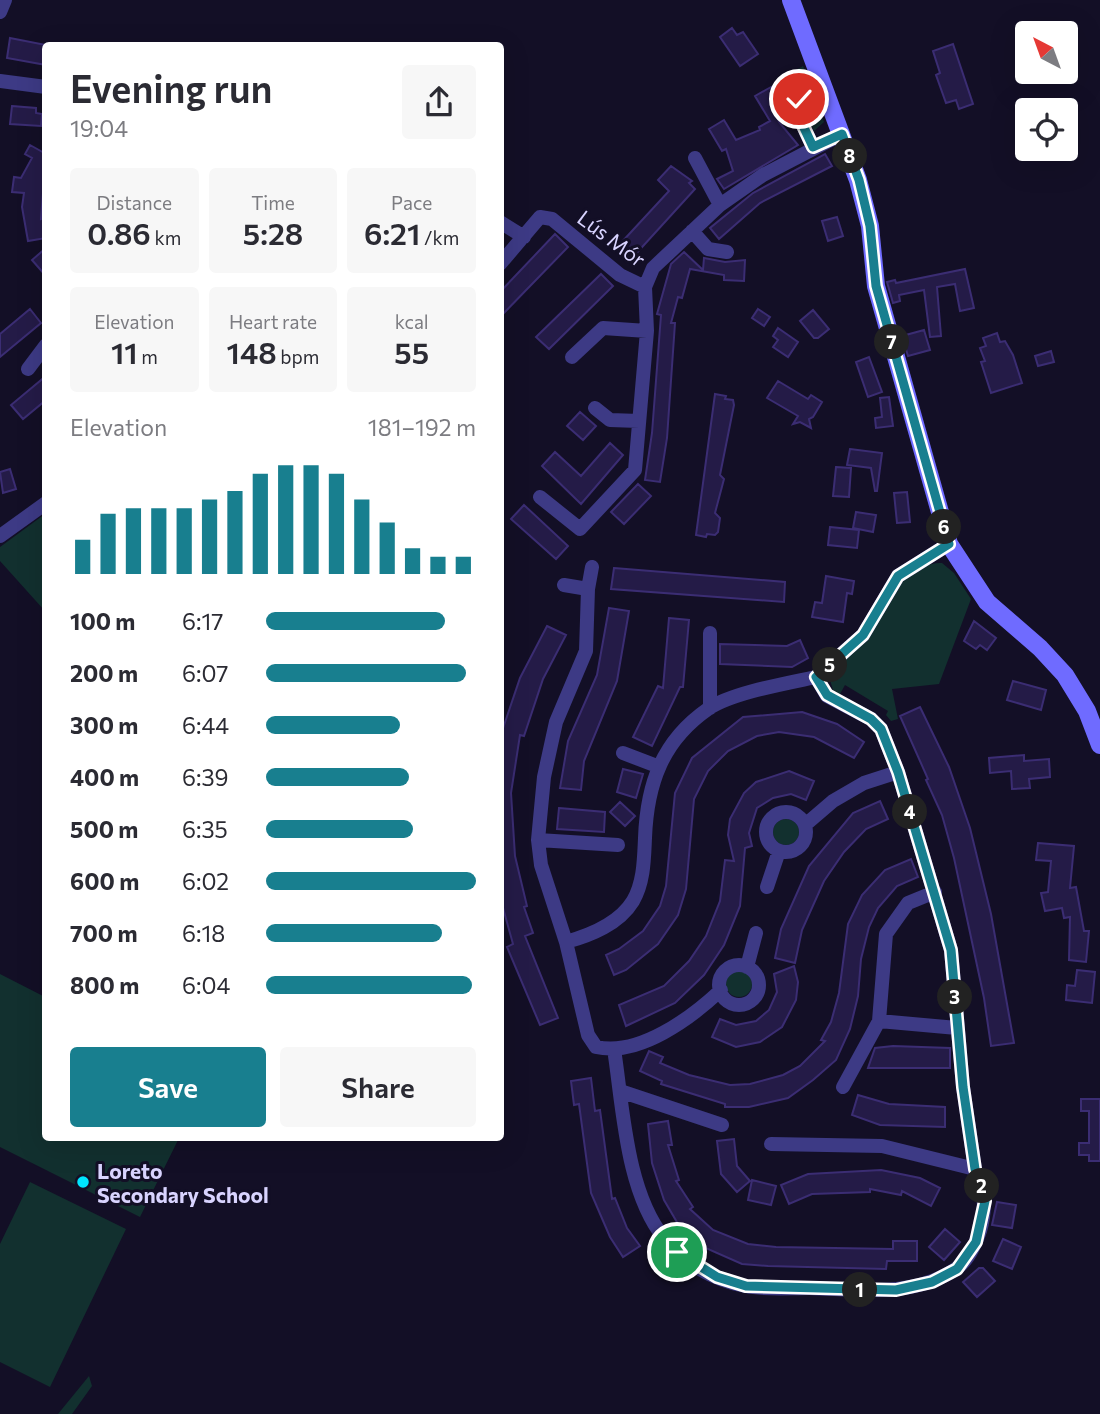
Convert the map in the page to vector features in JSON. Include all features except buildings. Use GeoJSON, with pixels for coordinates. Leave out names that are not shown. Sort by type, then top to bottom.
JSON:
{"type":"FeatureCollection","features":[{"type":"Feature","properties":{"kind":"street"},"geometry":{"type":"LineString","coordinates":[[0,12],[5,0]]}},
{"type":"Feature","properties":{"kind":"street"},"geometry":{"type":"LineString","coordinates":[[791,0],[859,180],[870,226],[876,286],[949,544],[987,602],[1040,648],[1065,675],[1087,710],[1100,745]]}},
{"type":"Feature","properties":{"kind":"street"},"geometry":{"type":"LineString","coordinates":[[0,81],[42,86]]}},
{"type":"Feature","properties":{"kind":"street"},"geometry":{"type":"LineString","coordinates":[[790,84],[799,99],[799,117],[813,147]]}},
{"type":"Feature","properties":{"kind":"street","name":"Lús Mór"},"geometry":{"type":"LineString","coordinates":[[540,497],[580,529],[635,471],[647,331],[645,287],[653,268],[720,205],[763,175],[842,134]]}},
{"type":"Feature","properties":{"kind":"street"},"geometry":{"type":"LineString","coordinates":[[695,158],[720,205]]}},
{"type":"Feature","properties":{"kind":"street","name":"Lús Mór"},"geometry":{"type":"LineString","coordinates":[[504,260],[540,217],[552,219],[620,275],[645,287]]}},
{"type":"Feature","properties":{"kind":"street"},"geometry":{"type":"LineString","coordinates":[[504,224],[524,237]]}},
{"type":"Feature","properties":{"kind":"street"},"geometry":{"type":"LineString","coordinates":[[692,231],[708,249],[727,252]]}},
{"type":"Feature","properties":{"kind":"street"},"geometry":{"type":"LineString","coordinates":[[572,357],[603,328],[647,331]]}},
{"type":"Feature","properties":{"kind":"street"},"geometry":{"type":"LineString","coordinates":[[28,369],[42,350]]}},
{"type":"Feature","properties":{"kind":"street"},"geometry":{"type":"LineString","coordinates":[[594,408],[610,420],[639,421]]}},
{"type":"Feature","properties":{"kind":"street"},"geometry":{"type":"LineString","coordinates":[[0,536],[42,506]]}},
{"type":"Feature","properties":{"kind":"street"},"geometry":{"type":"LineString","coordinates":[[566,942],[595,933],[618,917],[635,898],[643,869],[646,811],[657,766],[679,736],[709,708],[760,690],[816,677],[863,635],[898,576],[949,544]]}},
{"type":"Feature","properties":{"kind":"street"},"geometry":{"type":"LineString","coordinates":[[592,568],[588,589],[586,651],[556,722],[544,776],[538,840],[541,865],[566,942],[588,1035],[596,1047],[614,1049],[656,1036],[691,1018],[720,990],[724,972],[734,966],[747,967],[759,981],[753,1000],[734,1004],[720,990]]}},
{"type":"Feature","properties":{"kind":"street"},"geometry":{"type":"LineString","coordinates":[[564,585],[588,589]]}},
{"type":"Feature","properties":{"kind":"street"},"geometry":{"type":"LineString","coordinates":[[709,708],[710,633]]}},
{"type":"Feature","properties":{"kind":"street"},"geometry":{"type":"LineString","coordinates":[[614,1049],[637,1186],[662,1237],[691,1263],[717,1277],[746,1286],[896,1290],[932,1282],[957,1269],[976,1242],[985,1201],[975,1169],[957,1028],[951,950],[898,772],[881,729],[871,719],[827,695],[816,677]]}},
{"type":"Feature","properties":{"kind":"street"},"geometry":{"type":"LineString","coordinates":[[623,753],[657,766]]}},
{"type":"Feature","properties":{"kind":"street"},"geometry":{"type":"LineString","coordinates":[[805,825],[791,812],[772,817],[766,836],[779,851],[792,851],[802,844],[805,825],[834,801],[864,783],[898,772]]}},
{"type":"Feature","properties":{"kind":"street"},"geometry":{"type":"LineString","coordinates":[[538,840],[618,845]]}},
{"type":"Feature","properties":{"kind":"street"},"geometry":{"type":"LineString","coordinates":[[767,887],[779,851]]}},
{"type":"Feature","properties":{"kind":"street"},"geometry":{"type":"LineString","coordinates":[[843,1087],[879,1021],[886,934],[908,903],[934,892]]}},
{"type":"Feature","properties":{"kind":"street"},"geometry":{"type":"LineString","coordinates":[[747,967],[756,933]]}},
{"type":"Feature","properties":{"kind":"street"},"geometry":{"type":"LineString","coordinates":[[879,1021],[957,1028]]}},
{"type":"Feature","properties":{"kind":"street"},"geometry":{"type":"LineString","coordinates":[[620,1091],[722,1125]]}},
{"type":"Feature","properties":{"kind":"street"},"geometry":{"type":"LineString","coordinates":[[771,1144],[882,1146],[975,1169]]}},
{"type":"Feature","properties":{"kind":"green space"},"geometry":{"type":"Polygon","coordinates":[[[803,66],[824,122],[814,131],[805,114],[806,97],[794,71],[803,66]]]}},
{"type":"Feature","properties":{"kind":"green space"},"geometry":{"type":"Polygon","coordinates":[[[42,516],[42,608],[0,561],[0,547],[42,516]]]}},
{"type":"Feature","properties":{"kind":"green space"},"geometry":{"type":"Polygon","coordinates":[[[942,563],[954,573],[971,599],[939,684],[892,689],[898,719],[891,721],[886,715],[888,711],[845,685],[840,694],[833,690],[828,673],[879,606],[911,575],[927,566],[942,563]]]}},
{"type":"Feature","properties":{"kind":"green space"},"geometry":{"type":"Polygon","coordinates":[[[786,819],[795,823],[799,832],[795,841],[786,845],[777,841],[773,832],[777,823],[786,819]]]}},
{"type":"Feature","properties":{"kind":"green space"},"geometry":{"type":"Polygon","coordinates":[[[739,971],[748,975],[752,984],[748,993],[739,997],[730,993],[726,984],[730,975],[739,971]]]}},
{"type":"Feature","properties":{"kind":"green space"},"geometry":{"type":"Polygon","coordinates":[[[0,974],[42,995],[42,1141],[178,1141],[140,1217],[0,1147],[0,974]]]}},
{"type":"Feature","properties":{"kind":"green space"},"geometry":{"type":"Polygon","coordinates":[[[30,1182],[126,1229],[50,1387],[0,1362],[0,1244],[30,1182]]]}},
{"type":"Feature","properties":{"kind":"green space"},"geometry":{"type":"Polygon","coordinates":[[[89,1376],[92,1386],[72,1414],[58,1414],[89,1376]]]}},
{"type":"Feature","properties":{"kind":"place","name":"Loreto Secondary School"},"geometry":{"type":"Point","coordinates":[83,1182]}},
{"type":"Feature","properties":{"kind":"route"},"geometry":{"type":"LineString","coordinates":[[677,1252],[717,1277],[746,1286],[896,1290],[932,1282],[957,1269],[976,1242],[983,1220],[985,1201],[975,1169],[975,1152],[963,1087],[951,950],[916,832],[888,742],[881,729],[871,719],[827,695],[816,677],[863,635],[898,576],[920,559],[949,544],[876,286],[870,226],[859,180],[842,134],[813,147],[799,117],[799,99]]}}]}
